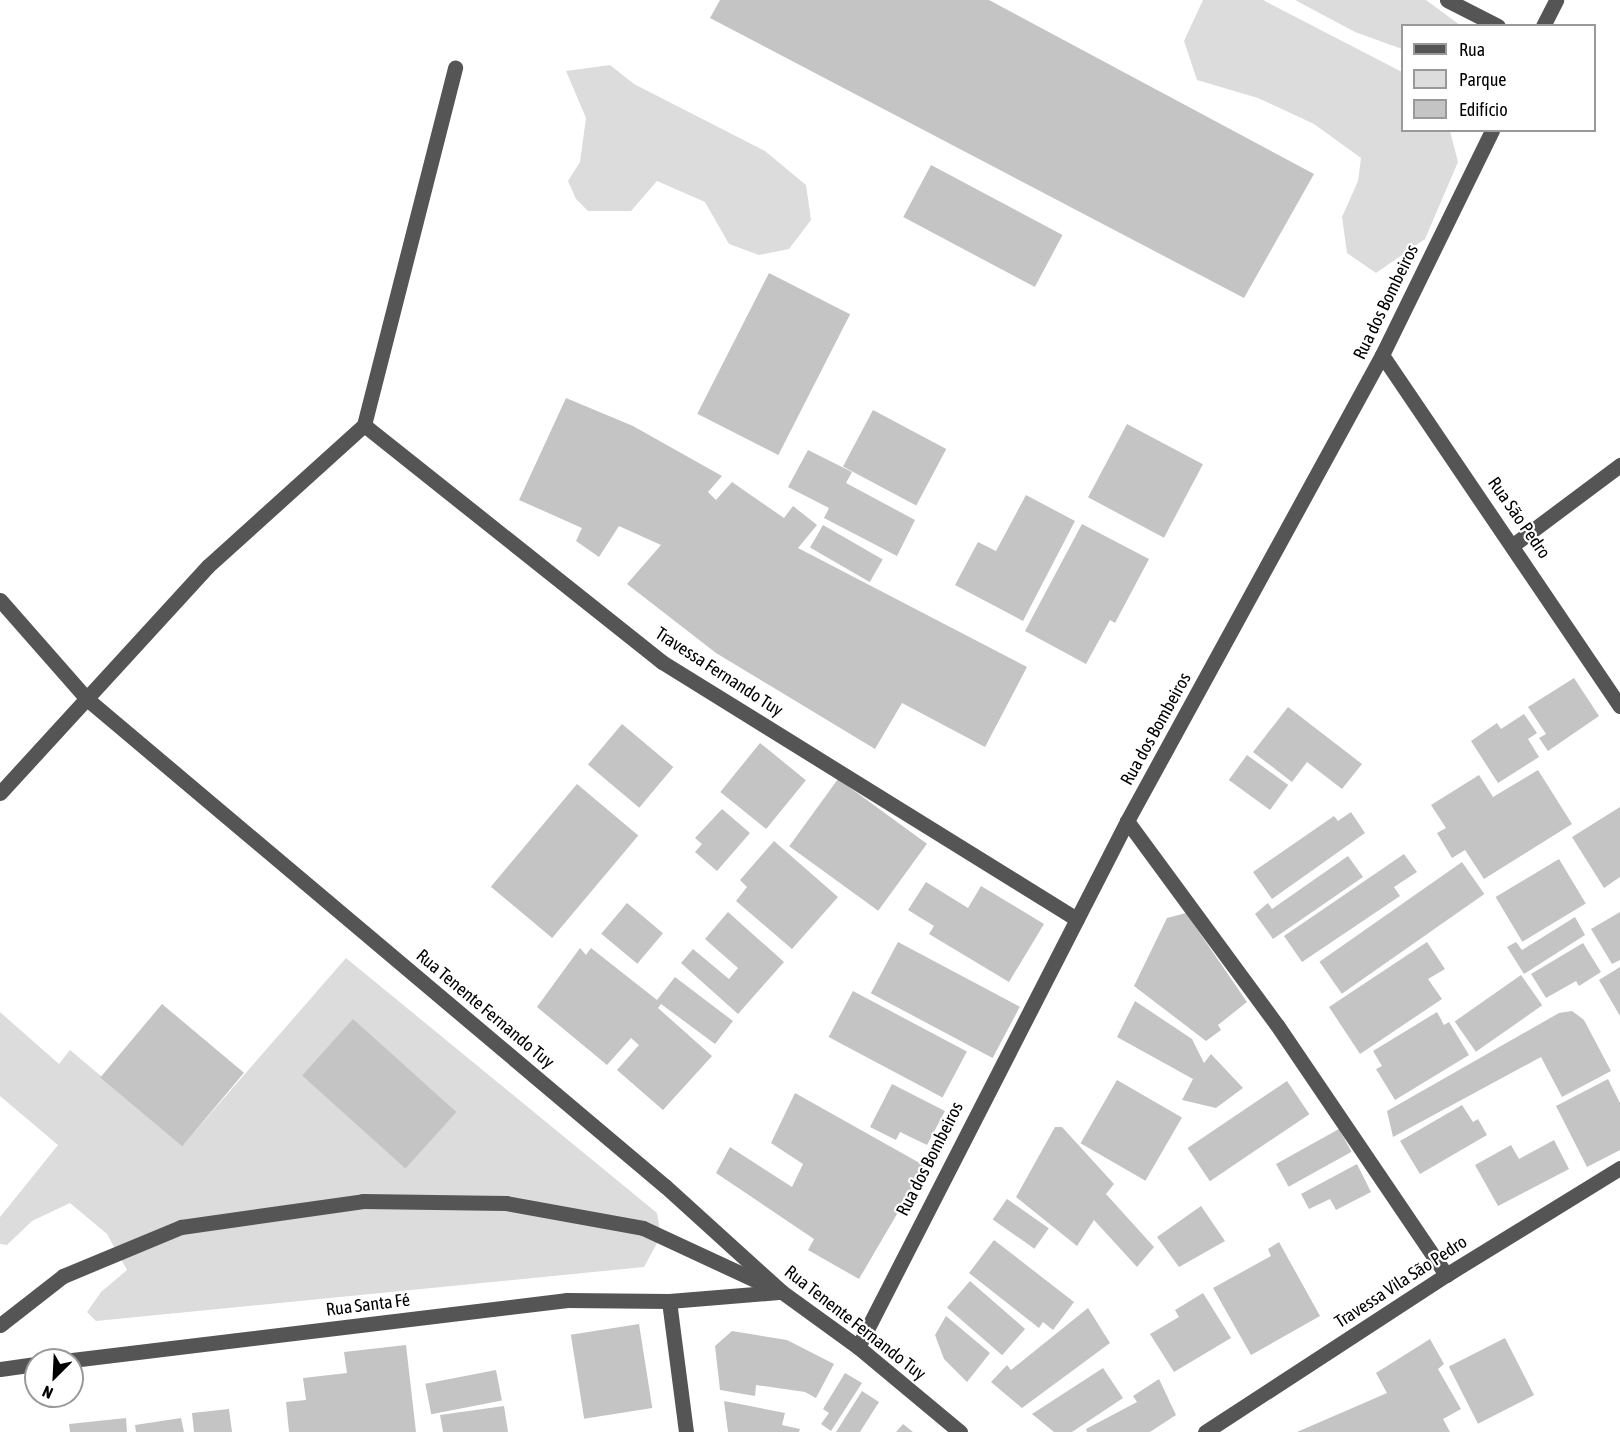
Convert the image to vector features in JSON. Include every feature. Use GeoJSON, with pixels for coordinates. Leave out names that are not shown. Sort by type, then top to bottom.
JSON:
{"type":"FeatureCollection","features":[{"type":"Feature","properties":{"kind":"street"},"geometry":{"type":"LineString","coordinates":[[1447,0],[1494,24]]}},
{"type":"Feature","properties":{"kind":"street"},"geometry":{"type":"LineString","coordinates":[[1544,24],[1556,0]]}},
{"type":"Feature","properties":{"kind":"street"},"geometry":{"type":"LineString","coordinates":[[0,793],[208,566],[364,425],[454,67]]}},
{"type":"Feature","properties":{"kind":"street","name":"Rua dos Bombeiros"},"geometry":{"type":"LineString","coordinates":[[858,1347],[1127,821],[1382,355],[1491,132]]}},
{"type":"Feature","properties":{"kind":"street","name":"Rua São Pedro"},"geometry":{"type":"LineString","coordinates":[[1382,355],[1620,706]]}},
{"type":"Feature","properties":{"kind":"street","name":"Travessa Fernando Tuy"},"geometry":{"type":"LineString","coordinates":[[364,425],[662,662],[1077,919]]}},
{"type":"Feature","properties":{"kind":"street"},"geometry":{"type":"LineString","coordinates":[[1513,545],[1620,465]]}},
{"type":"Feature","properties":{"kind":"street","name":"Rua Tenente Fernando Tuy"},"geometry":{"type":"LineString","coordinates":[[0,600],[87,699],[665,1186],[782,1292],[858,1347],[960,1432]]}},
{"type":"Feature","properties":{"kind":"street"},"geometry":{"type":"LineString","coordinates":[[1127,821],[1277,1025],[1446,1275]]}},
{"type":"Feature","properties":{"kind":"street","name":"Travessa Vila São Pedro"},"geometry":{"type":"LineString","coordinates":[[1205,1432],[1446,1275],[1620,1168]]}},
{"type":"Feature","properties":{"kind":"street"},"geometry":{"type":"LineString","coordinates":[[0,1325],[63,1276],[181,1227],[363,1201],[506,1203],[643,1228],[782,1292]]}},
{"type":"Feature","properties":{"kind":"street","name":"Rua Santa Fé"},"geometry":{"type":"LineString","coordinates":[[84,1359],[567,1300],[669,1301],[782,1292]]}},
{"type":"Feature","properties":{"kind":"street"},"geometry":{"type":"LineString","coordinates":[[669,1301],[686,1432]]}},
{"type":"Feature","properties":{"kind":"street"},"geometry":{"type":"LineString","coordinates":[[0,1369],[24,1366]]}},
{"type":"Feature","properties":{"kind":"green space"},"geometry":{"type":"Polygon","coordinates":[[[1203,0],[1263,0],[1401,71],[1401,132],[1450,132],[1458,162],[1425,239],[1376,273],[1347,253],[1342,217],[1358,181],[1361,158],[1314,124],[1258,98],[1197,80],[1184,41],[1203,0]]]}},
{"type":"Feature","properties":{"kind":"green space"},"geometry":{"type":"Polygon","coordinates":[[[1295,0],[1426,0],[1459,24],[1401,24],[1401,49],[1355,32],[1295,0]]]}},
{"type":"Feature","properties":{"kind":"green space"},"geometry":{"type":"Polygon","coordinates":[[[610,65],[634,84],[765,151],[806,185],[811,220],[789,249],[759,255],[729,244],[705,202],[657,181],[631,211],[588,211],[576,199],[568,181],[580,162],[586,118],[566,71],[610,65]]]}},
{"type":"Feature","properties":{"kind":"green space"},"geometry":{"type":"Polygon","coordinates":[[[346,958],[657,1213],[661,1236],[644,1267],[96,1321],[87,1312],[101,1292],[127,1270],[107,1234],[70,1203],[32,1221],[7,1245],[0,1244],[0,1217],[58,1145],[0,1096],[0,1012],[59,1064],[70,1050],[183,1145],[346,958]]]}},
{"type":"Feature","properties":{"kind":"building"},"geometry":{"type":"Polygon","coordinates":[[[720,0],[989,0],[1314,174],[1244,298],[710,18],[720,0]]]}},
{"type":"Feature","properties":{"kind":"building"},"geometry":{"type":"Polygon","coordinates":[[[931,165],[1063,235],[1035,287],[903,217],[931,165]]]}},
{"type":"Feature","properties":{"kind":"building"},"geometry":{"type":"Polygon","coordinates":[[[769,273],[850,314],[778,455],[697,414],[769,273]]]}},
{"type":"Feature","properties":{"kind":"building"},"geometry":{"type":"Polygon","coordinates":[[[566,398],[633,426],[722,476],[708,492],[716,500],[732,482],[784,518],[793,506],[817,525],[798,548],[1027,667],[985,747],[902,703],[875,749],[716,653],[627,584],[661,545],[619,526],[599,557],[576,541],[582,528],[519,500],[566,398]]]}},
{"type":"Feature","properties":{"kind":"building"},"geometry":{"type":"Polygon","coordinates":[[[873,410],[946,449],[916,505],[843,467],[873,410]]]}},
{"type":"Feature","properties":{"kind":"building"},"geometry":{"type":"Polygon","coordinates":[[[1127,424],[1203,464],[1164,538],[1088,497],[1127,424]]]}},
{"type":"Feature","properties":{"kind":"building"},"geometry":{"type":"Polygon","coordinates":[[[808,450],[852,472],[846,483],[915,520],[897,556],[824,518],[829,508],[788,487],[808,450]]]}},
{"type":"Feature","properties":{"kind":"building"},"geometry":{"type":"Polygon","coordinates":[[[1026,495],[1075,521],[1023,621],[955,585],[978,542],[996,551],[1026,495]]]}},
{"type":"Feature","properties":{"kind":"building"},"geometry":{"type":"Polygon","coordinates":[[[1082,524],[1149,559],[1115,623],[1110,620],[1086,664],[1025,631],[1082,524]]]}},
{"type":"Feature","properties":{"kind":"building"},"geometry":{"type":"Polygon","coordinates":[[[823,525],[883,560],[870,582],[810,548],[823,525]]]}},
{"type":"Feature","properties":{"kind":"building"},"geometry":{"type":"Polygon","coordinates":[[[1574,678],[1599,716],[1548,751],[1539,738],[1546,734],[1528,707],[1574,678]]]}},
{"type":"Feature","properties":{"kind":"building"},"geometry":{"type":"Polygon","coordinates":[[[1288,707],[1362,764],[1342,789],[1307,762],[1292,782],[1253,752],[1288,707]]]}},
{"type":"Feature","properties":{"kind":"building"},"geometry":{"type":"Polygon","coordinates":[[[1524,714],[1537,733],[1528,739],[1539,757],[1498,783],[1471,741],[1497,723],[1501,729],[1524,714]]]}},
{"type":"Feature","properties":{"kind":"building"},"geometry":{"type":"Polygon","coordinates":[[[622,724],[673,767],[639,808],[588,765],[622,724]]]}},
{"type":"Feature","properties":{"kind":"building"},"geometry":{"type":"Polygon","coordinates":[[[760,743],[806,780],[766,829],[720,792],[760,743]]]}},
{"type":"Feature","properties":{"kind":"building"},"geometry":{"type":"Polygon","coordinates":[[[1247,755],[1288,785],[1270,810],[1229,780],[1247,755]]]}},
{"type":"Feature","properties":{"kind":"building"},"geometry":{"type":"Polygon","coordinates":[[[1538,770],[1572,824],[1484,879],[1465,850],[1452,858],[1437,833],[1446,828],[1431,805],[1479,775],[1493,797],[1538,770]]]}},
{"type":"Feature","properties":{"kind":"building"},"geometry":{"type":"Polygon","coordinates":[[[838,779],[927,844],[878,911],[789,846],[838,779]]]}},
{"type":"Feature","properties":{"kind":"building"},"geometry":{"type":"Polygon","coordinates":[[[577,784],[638,835],[552,938],[491,887],[577,784]]]}},
{"type":"Feature","properties":{"kind":"building"},"geometry":{"type":"Polygon","coordinates":[[[1620,807],[1620,877],[1604,888],[1572,837],[1620,807]]]}},
{"type":"Feature","properties":{"kind":"building"},"geometry":{"type":"Polygon","coordinates":[[[722,809],[750,833],[717,871],[695,852],[702,844],[695,838],[722,809]]]}},
{"type":"Feature","properties":{"kind":"building"},"geometry":{"type":"Polygon","coordinates":[[[1351,812],[1365,833],[1272,899],[1253,872],[1334,816],[1338,821],[1351,812]]]}},
{"type":"Feature","properties":{"kind":"building"},"geometry":{"type":"Polygon","coordinates":[[[774,841],[838,897],[792,949],[736,901],[747,887],[740,880],[774,841]]]}},
{"type":"Feature","properties":{"kind":"building"},"geometry":{"type":"Polygon","coordinates":[[[1404,854],[1417,872],[1394,887],[1400,896],[1302,962],[1284,936],[1404,854]]]}},
{"type":"Feature","properties":{"kind":"building"},"geometry":{"type":"Polygon","coordinates":[[[1348,856],[1363,877],[1273,939],[1255,914],[1268,903],[1272,909],[1348,856]]]}},
{"type":"Feature","properties":{"kind":"building"},"geometry":{"type":"Polygon","coordinates":[[[1559,859],[1586,904],[1522,942],[1496,897],[1559,859]]]}},
{"type":"Feature","properties":{"kind":"building"},"geometry":{"type":"Polygon","coordinates":[[[1462,862],[1484,894],[1342,994],[1319,962],[1462,862]]]}},
{"type":"Feature","properties":{"kind":"building"},"geometry":{"type":"Polygon","coordinates":[[[926,882],[968,908],[981,886],[1044,924],[1009,982],[929,934],[934,926],[908,910],[926,882]]]}},
{"type":"Feature","properties":{"kind":"building"},"geometry":{"type":"Polygon","coordinates":[[[627,903],[663,933],[637,964],[601,934],[627,903]]]}},
{"type":"Feature","properties":{"kind":"building"},"geometry":{"type":"Polygon","coordinates":[[[728,912],[784,962],[738,1014],[681,963],[693,949],[729,979],[738,968],[705,939],[728,912]]]}},
{"type":"Feature","properties":{"kind":"building"},"geometry":{"type":"Polygon","coordinates":[[[1620,912],[1620,960],[1612,964],[1591,929],[1620,912]]]}},
{"type":"Feature","properties":{"kind":"building"},"geometry":{"type":"Polygon","coordinates":[[[1186,913],[1247,1002],[1218,1025],[1221,1030],[1206,1041],[1134,986],[1167,918],[1186,913]]]}},
{"type":"Feature","properties":{"kind":"building"},"geometry":{"type":"Polygon","coordinates":[[[1575,917],[1585,935],[1524,974],[1507,947],[1516,942],[1522,950],[1575,917]]]}},
{"type":"Feature","properties":{"kind":"building"},"geometry":{"type":"Polygon","coordinates":[[[898,942],[1020,1007],[993,1058],[871,993],[898,942]]]}},
{"type":"Feature","properties":{"kind":"building"},"geometry":{"type":"Polygon","coordinates":[[[1427,942],[1445,969],[1428,979],[1442,999],[1360,1054],[1329,1007],[1427,942]]]}},
{"type":"Feature","properties":{"kind":"building"},"geometry":{"type":"Polygon","coordinates":[[[1583,943],[1601,972],[1579,986],[1576,981],[1546,998],[1531,974],[1583,943]]]}},
{"type":"Feature","properties":{"kind":"building"},"geometry":{"type":"Polygon","coordinates":[[[580,948],[586,955],[591,948],[657,1000],[675,977],[733,1021],[715,1044],[661,1004],[658,1008],[712,1056],[663,1110],[617,1070],[639,1045],[631,1038],[607,1065],[537,1007],[580,948]]]}},
{"type":"Feature","properties":{"kind":"building"},"geometry":{"type":"Polygon","coordinates":[[[1620,967],[1620,1016],[1599,980],[1620,967]]]}},
{"type":"Feature","properties":{"kind":"building"},"geometry":{"type":"Polygon","coordinates":[[[1521,975],[1542,1005],[1476,1052],[1455,1021],[1521,975]]]}},
{"type":"Feature","properties":{"kind":"building"},"geometry":{"type":"Polygon","coordinates":[[[853,991],[967,1052],[942,1097],[829,1037],[853,991]]]}},
{"type":"Feature","properties":{"kind":"building"},"geometry":{"type":"Polygon","coordinates":[[[1135,1001],[1192,1039],[1204,1063],[1211,1054],[1243,1088],[1216,1108],[1182,1100],[1193,1079],[1117,1037],[1135,1001]]]}},
{"type":"Feature","properties":{"kind":"building"},"geometry":{"type":"Polygon","coordinates":[[[162,1004],[244,1073],[182,1146],[100,1078],[162,1004]]]}},
{"type":"Feature","properties":{"kind":"building"},"geometry":{"type":"Polygon","coordinates":[[[1572,1011],[1584,1020],[1611,1071],[1562,1097],[1541,1057],[1393,1137],[1387,1111],[1559,1013],[1572,1011]]]}},
{"type":"Feature","properties":{"kind":"building"},"geometry":{"type":"Polygon","coordinates":[[[1437,1012],[1444,1025],[1449,1022],[1469,1055],[1395,1100],[1376,1069],[1382,1066],[1373,1051],[1437,1012]]]}},
{"type":"Feature","properties":{"kind":"building"},"geometry":{"type":"Polygon","coordinates":[[[353,1019],[456,1112],[405,1168],[302,1075],[353,1019]]]}},
{"type":"Feature","properties":{"kind":"building"},"geometry":{"type":"Polygon","coordinates":[[[1608,1079],[1620,1103],[1620,1150],[1587,1167],[1556,1106],[1608,1079]]]}},
{"type":"Feature","properties":{"kind":"building"},"geometry":{"type":"Polygon","coordinates":[[[1117,1080],[1182,1118],[1145,1181],[1080,1143],[1117,1080]]]}},
{"type":"Feature","properties":{"kind":"building"},"geometry":{"type":"Polygon","coordinates":[[[1287,1081],[1309,1114],[1210,1181],[1188,1148],[1287,1081]]]}},
{"type":"Feature","properties":{"kind":"building"},"geometry":{"type":"Polygon","coordinates":[[[892,1084],[945,1111],[927,1145],[900,1132],[896,1140],[870,1127],[892,1084]]]}},
{"type":"Feature","properties":{"kind":"building"},"geometry":{"type":"Polygon","coordinates":[[[795,1093],[925,1166],[859,1279],[808,1250],[814,1239],[716,1173],[730,1147],[792,1187],[803,1164],[771,1143],[795,1093]]]}},
{"type":"Feature","properties":{"kind":"building"},"geometry":{"type":"Polygon","coordinates":[[[1462,1105],[1473,1122],[1478,1119],[1487,1135],[1420,1174],[1400,1141],[1462,1105]]]}},
{"type":"Feature","properties":{"kind":"building"},"geometry":{"type":"Polygon","coordinates":[[[1055,1127],[1062,1127],[1114,1184],[1106,1194],[1154,1247],[1137,1267],[1094,1220],[1077,1246],[1016,1197],[1055,1127]]]}},
{"type":"Feature","properties":{"kind":"building"},"geometry":{"type":"Polygon","coordinates":[[[1339,1129],[1352,1152],[1289,1187],[1276,1164],[1339,1129]]]}},
{"type":"Feature","properties":{"kind":"building"},"geometry":{"type":"Polygon","coordinates":[[[1554,1140],[1569,1169],[1498,1206],[1475,1165],[1511,1145],[1519,1159],[1554,1140]]]}},
{"type":"Feature","properties":{"kind":"building"},"geometry":{"type":"Polygon","coordinates":[[[1357,1164],[1371,1192],[1336,1210],[1330,1199],[1309,1209],[1301,1194],[1357,1164]]]}},
{"type":"Feature","properties":{"kind":"building"},"geometry":{"type":"Polygon","coordinates":[[[1007,1199],[1049,1228],[1034,1249],[993,1219],[1007,1199]]]}},
{"type":"Feature","properties":{"kind":"building"},"geometry":{"type":"Polygon","coordinates":[[[1201,1206],[1225,1241],[1179,1267],[1157,1237],[1201,1206]]]}},
{"type":"Feature","properties":{"kind":"building"},"geometry":{"type":"Polygon","coordinates":[[[994,1240],[1074,1302],[1053,1330],[1043,1322],[1039,1328],[969,1273],[994,1240]]]}},
{"type":"Feature","properties":{"kind":"building"},"geometry":{"type":"Polygon","coordinates":[[[1279,1242],[1320,1316],[1251,1355],[1213,1288],[1271,1256],[1268,1249],[1279,1242]]]}},
{"type":"Feature","properties":{"kind":"building"},"geometry":{"type":"Polygon","coordinates":[[[970,1281],[1025,1329],[1002,1355],[947,1307],[970,1281]]]}},
{"type":"Feature","properties":{"kind":"building"},"geometry":{"type":"Polygon","coordinates":[[[1203,1293],[1231,1338],[1174,1372],[1150,1334],[1179,1317],[1175,1310],[1203,1293]]]}},
{"type":"Feature","properties":{"kind":"building"},"geometry":{"type":"Polygon","coordinates":[[[1088,1308],[1110,1343],[1022,1408],[991,1382],[1007,1365],[1011,1370],[1088,1308]]]}},
{"type":"Feature","properties":{"kind":"building"},"geometry":{"type":"Polygon","coordinates":[[[946,1316],[990,1353],[967,1382],[944,1359],[935,1335],[946,1316]]]}},
{"type":"Feature","properties":{"kind":"building"},"geometry":{"type":"Polygon","coordinates":[[[639,1324],[652,1408],[584,1419],[571,1335],[639,1324]]]}},
{"type":"Feature","properties":{"kind":"building"},"geometry":{"type":"Polygon","coordinates":[[[732,1331],[787,1340],[834,1364],[816,1398],[805,1392],[756,1385],[755,1396],[720,1390],[715,1346],[732,1331]]]}},
{"type":"Feature","properties":{"kind":"building"},"geometry":{"type":"Polygon","coordinates":[[[1505,1338],[1534,1395],[1478,1424],[1449,1367],[1505,1338]]]}},
{"type":"Feature","properties":{"kind":"building"},"geometry":{"type":"Polygon","coordinates":[[[1430,1339],[1444,1364],[1438,1369],[1461,1409],[1443,1419],[1450,1432],[1297,1432],[1387,1393],[1376,1373],[1430,1339]]]}},
{"type":"Feature","properties":{"kind":"building"},"geometry":{"type":"Polygon","coordinates":[[[406,1345],[416,1432],[289,1432],[286,1402],[306,1400],[303,1378],[347,1373],[344,1352],[406,1345]]]}},
{"type":"Feature","properties":{"kind":"building"},"geometry":{"type":"Polygon","coordinates":[[[1103,1368],[1123,1398],[1072,1432],[1054,1432],[1032,1414],[1103,1368]]]}},
{"type":"Feature","properties":{"kind":"building"},"geometry":{"type":"Polygon","coordinates":[[[496,1370],[502,1400],[431,1414],[425,1384],[496,1370]]]}},
{"type":"Feature","properties":{"kind":"building"},"geometry":{"type":"Polygon","coordinates":[[[845,1373],[862,1383],[831,1431],[821,1424],[829,1413],[823,1409],[845,1373]]]}},
{"type":"Feature","properties":{"kind":"building"},"geometry":{"type":"Polygon","coordinates":[[[1159,1379],[1176,1415],[1150,1432],[1087,1432],[1086,1429],[1137,1402],[1133,1396],[1159,1379]]]}},
{"type":"Feature","properties":{"kind":"building"},"geometry":{"type":"Polygon","coordinates":[[[862,1391],[879,1402],[860,1432],[836,1432],[862,1391]]]}},
{"type":"Feature","properties":{"kind":"building"},"geometry":{"type":"Polygon","coordinates":[[[724,1401],[785,1413],[782,1425],[800,1429],[799,1432],[728,1432],[724,1401]]]}},
{"type":"Feature","properties":{"kind":"building"},"geometry":{"type":"Polygon","coordinates":[[[504,1406],[508,1432],[443,1432],[440,1415],[504,1406]]]}},
{"type":"Feature","properties":{"kind":"building"},"geometry":{"type":"Polygon","coordinates":[[[229,1409],[232,1432],[194,1432],[192,1413],[229,1409]]]}},
{"type":"Feature","properties":{"kind":"building"},"geometry":{"type":"Polygon","coordinates":[[[126,1418],[127,1432],[70,1432],[69,1424],[126,1418]]]}},
{"type":"Feature","properties":{"kind":"building"},"geometry":{"type":"Polygon","coordinates":[[[181,1418],[184,1432],[136,1432],[135,1425],[181,1418]]]}},
{"type":"Feature","properties":{"kind":"building"},"geometry":{"type":"Polygon","coordinates":[[[903,1424],[913,1432],[896,1432],[903,1424]]]}}]}
